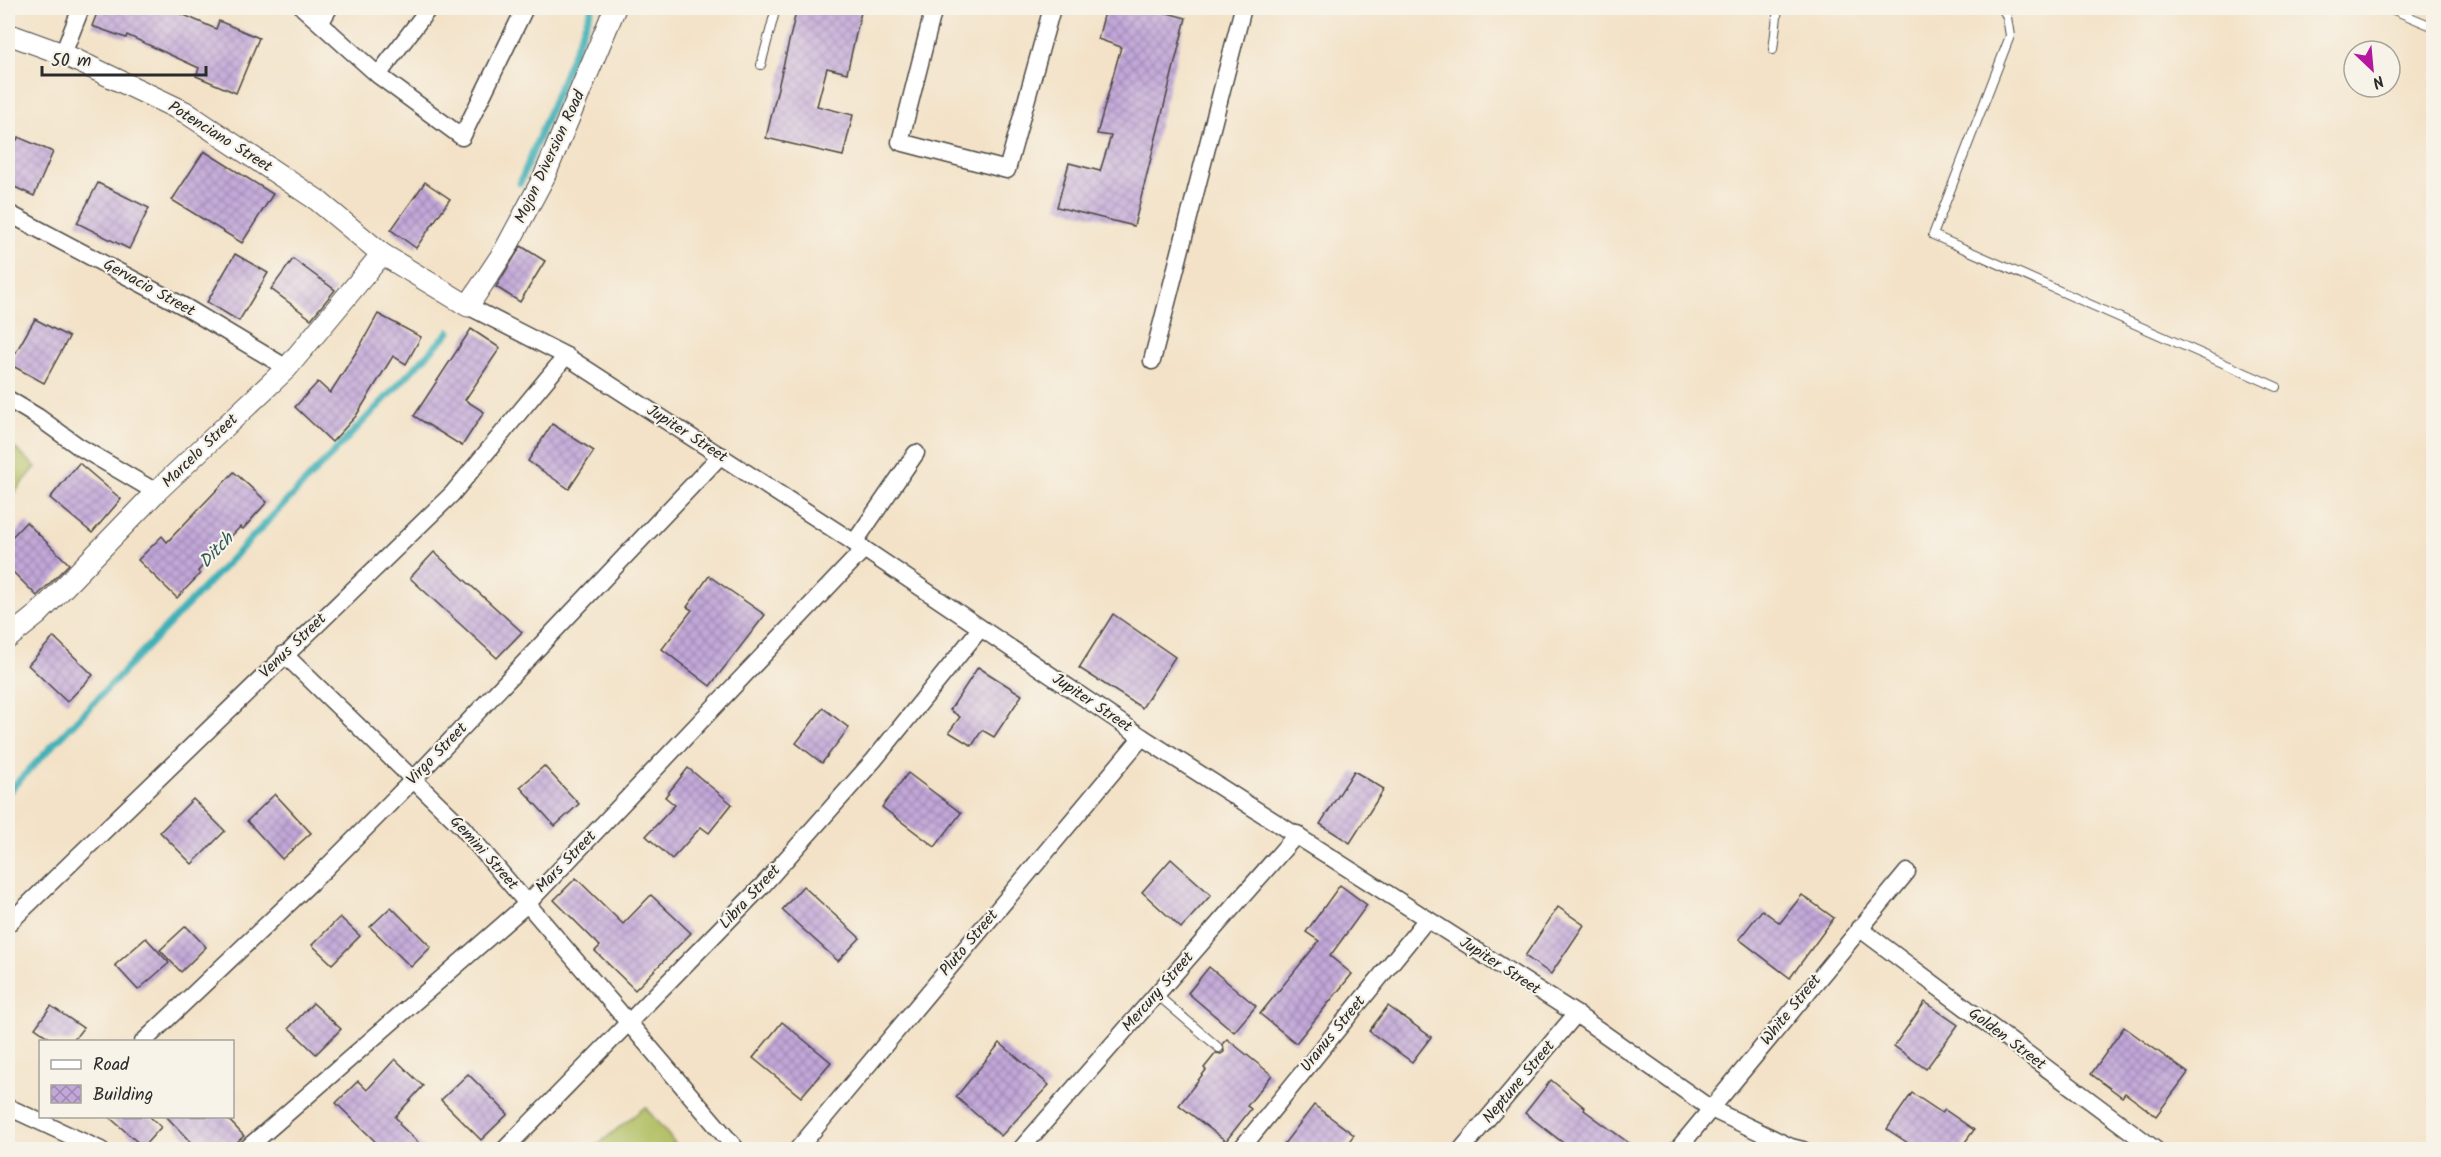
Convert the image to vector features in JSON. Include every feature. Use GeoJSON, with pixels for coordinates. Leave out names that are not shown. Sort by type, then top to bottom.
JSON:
{"type":"FeatureCollection","features":[{"type":"Feature","properties":{"kind":"street"},"geometry":{"type":"LineString","coordinates":[[63,54],[81,8]]}},
{"type":"Feature","properties":{"kind":"street"},"geometry":{"type":"LineString","coordinates":[[303,8],[325,15],[378,75],[462,137],[525,8]]}},
{"type":"Feature","properties":{"kind":"street"},"geometry":{"type":"LineString","coordinates":[[378,75],[429,8]]}},
{"type":"Feature","properties":{"kind":"street","name":"Mojon Diversion Road"},"geometry":{"type":"LineString","coordinates":[[468,306],[505,250],[544,177],[615,8]]}},
{"type":"Feature","properties":{"kind":"street"},"geometry":{"type":"LineString","coordinates":[[934,8],[900,142],[1007,170],[1052,8]]}},
{"type":"Feature","properties":{"kind":"street"},"geometry":{"type":"LineString","coordinates":[[1152,361],[1243,8]]}},
{"type":"Feature","properties":{"kind":"street","name":"Potenciano Street"},"geometry":{"type":"LineString","coordinates":[[8,34],[63,54],[185,112],[317,200],[382,254]]}},
{"type":"Feature","properties":{"kind":"street","name":"Gervacio Street"},"geometry":{"type":"LineString","coordinates":[[8,213],[187,308],[287,368]]}},
{"type":"Feature","properties":{"kind":"street"},"geometry":{"type":"LineString","coordinates":[[382,254],[468,306]]}},
{"type":"Feature","properties":{"kind":"street","name":"Marcelo Street"},"geometry":{"type":"LineString","coordinates":[[8,638],[38,614],[156,492],[287,368],[382,254]]}},
{"type":"Feature","properties":{"kind":"street","name":"Jupiter Street"},"geometry":{"type":"LineString","coordinates":[[468,306],[567,356],[721,455],[1142,736],[1576,1014],[1711,1109],[1791,1147],[1803,1149]]}},
{"type":"Feature","properties":{"kind":"street","name":"Venus Street"},"geometry":{"type":"LineString","coordinates":[[8,924],[284,654],[452,494],[567,356]]}},
{"type":"Feature","properties":{"kind":"street"},"geometry":{"type":"LineString","coordinates":[[8,399],[78,446],[156,492]]}},
{"type":"Feature","properties":{"kind":"street","name":"Mars Street"},"geometry":{"type":"LineString","coordinates":[[245,1149],[528,903],[859,546],[916,453]]}},
{"type":"Feature","properties":{"kind":"street","name":"Virgo Street"},"geometry":{"type":"LineString","coordinates":[[144,1040],[321,873],[413,780],[721,455]]}},
{"type":"Feature","properties":{"kind":"street","name":"Libra Street"},"geometry":{"type":"LineString","coordinates":[[504,1149],[763,885],[850,787],[980,629]]}},
{"type":"Feature","properties":{"kind":"street","name":"Gemini Street"},"geometry":{"type":"LineString","coordinates":[[284,654],[462,827],[737,1149]]}},
{"type":"Feature","properties":{"kind":"street","name":"Pluto Street"},"geometry":{"type":"LineString","coordinates":[[797,1149],[1142,736]]}},
{"type":"Feature","properties":{"kind":"street","name":"Mercury Street"},"geometry":{"type":"LineString","coordinates":[[1020,1149],[1297,834]]}},
{"type":"Feature","properties":{"kind":"street","name":"White Street"},"geometry":{"type":"LineString","coordinates":[[1677,1149],[1906,872]]}},
{"type":"Feature","properties":{"kind":"street","name":"Uranus Street"},"geometry":{"type":"LineString","coordinates":[[1240,1149],[1427,919]]}},
{"type":"Feature","properties":{"kind":"street","name":"Golden Street"},"geometry":{"type":"LineString","coordinates":[[1858,928],[2156,1149]]}},
{"type":"Feature","properties":{"kind":"street","name":"Neptune Street"},"geometry":{"type":"LineString","coordinates":[[1461,1149],[1576,1014]]}},
{"type":"Feature","properties":{"kind":"street"},"geometry":{"type":"LineString","coordinates":[[8,1107],[39,1116]]}},
{"type":"Feature","properties":{"kind":"street"},"geometry":{"type":"LineString","coordinates":[[59,1122],[101,1149]]}},
{"type":"Feature","properties":{"kind":"lane"},"geometry":{"type":"LineString","coordinates":[[761,65],[776,8]]}},
{"type":"Feature","properties":{"kind":"lane"},"geometry":{"type":"LineString","coordinates":[[1773,50],[1778,8]]}},
{"type":"Feature","properties":{"kind":"lane"},"geometry":{"type":"LineString","coordinates":[[2002,8],[2007,17],[2010,36],[1933,235],[2277,387]]}},
{"type":"Feature","properties":{"kind":"lane"},"geometry":{"type":"LineString","coordinates":[[2389,8],[2433,27]]}},
{"type":"Feature","properties":{"kind":"lane"},"geometry":{"type":"LineString","coordinates":[[1156,994],[1219,1048]]}},
{"type":"Feature","properties":{"kind":"green space"},"geometry":{"type":"Polygon","coordinates":[[[8,442],[36,467],[8,500],[8,442]]]}},
{"type":"Feature","properties":{"kind":"green space"},"geometry":{"type":"Polygon","coordinates":[[[645,1107],[675,1143],[667,1149],[592,1149],[645,1107]]]}},
{"type":"Feature","properties":{"kind":"building"},"geometry":{"type":"Polygon","coordinates":[[[99,8],[168,8],[216,29],[219,21],[259,38],[236,93],[196,76],[199,68],[127,35],[126,38],[92,26],[99,8]]]}},
{"type":"Feature","properties":{"kind":"building"},"geometry":{"type":"Polygon","coordinates":[[[797,8],[845,8],[861,12],[847,73],[827,68],[817,106],[853,115],[843,156],[766,138],[797,8]]]}},
{"type":"Feature","properties":{"kind":"building"},"geometry":{"type":"Polygon","coordinates":[[[1106,8],[1149,8],[1186,18],[1134,226],[1057,207],[1069,163],[1100,171],[1111,136],[1097,134],[1121,47],[1098,39],[1106,8]]]}},
{"type":"Feature","properties":{"kind":"building"},"geometry":{"type":"Polygon","coordinates":[[[8,136],[17,140],[18,137],[53,152],[34,196],[8,184],[8,136]]]}},
{"type":"Feature","properties":{"kind":"building"},"geometry":{"type":"Polygon","coordinates":[[[204,151],[273,194],[242,243],[172,200],[204,151]]]}},
{"type":"Feature","properties":{"kind":"building"},"geometry":{"type":"Polygon","coordinates":[[[425,182],[450,199],[416,248],[391,230],[425,182]]]}},
{"type":"Feature","properties":{"kind":"building"},"geometry":{"type":"Polygon","coordinates":[[[98,183],[149,208],[129,249],[77,223],[98,183]]]}},
{"type":"Feature","properties":{"kind":"building"},"geometry":{"type":"Polygon","coordinates":[[[521,246],[545,261],[520,302],[496,287],[521,246]]]}},
{"type":"Feature","properties":{"kind":"building"},"geometry":{"type":"Polygon","coordinates":[[[235,254],[268,273],[239,321],[207,302],[235,254]]]}},
{"type":"Feature","properties":{"kind":"building"},"geometry":{"type":"Polygon","coordinates":[[[293,259],[335,290],[311,319],[271,289],[293,259]]]}},
{"type":"Feature","properties":{"kind":"building"},"geometry":{"type":"Polygon","coordinates":[[[378,314],[421,337],[406,364],[393,356],[356,416],[332,442],[295,407],[318,382],[330,393],[378,314]]]}},
{"type":"Feature","properties":{"kind":"building"},"geometry":{"type":"Polygon","coordinates":[[[35,319],[69,337],[44,383],[9,364],[35,319]]]}},
{"type":"Feature","properties":{"kind":"building"},"geometry":{"type":"Polygon","coordinates":[[[471,329],[500,348],[465,400],[484,412],[462,446],[414,416],[471,329]]]}},
{"type":"Feature","properties":{"kind":"building"},"geometry":{"type":"Polygon","coordinates":[[[552,424],[594,451],[569,489],[528,461],[552,424]]]}},
{"type":"Feature","properties":{"kind":"building"},"geometry":{"type":"Polygon","coordinates":[[[79,463],[121,499],[92,533],[50,498],[79,463]]]}},
{"type":"Feature","properties":{"kind":"building"},"geometry":{"type":"Polygon","coordinates":[[[234,472],[267,502],[243,529],[240,527],[198,571],[200,574],[177,598],[138,560],[162,536],[167,542],[234,472]]]}},
{"type":"Feature","properties":{"kind":"building"},"geometry":{"type":"Polygon","coordinates":[[[26,522],[69,564],[37,596],[8,567],[8,541],[26,522]]]}},
{"type":"Feature","properties":{"kind":"building"},"geometry":{"type":"Polygon","coordinates":[[[434,552],[522,632],[497,658],[410,578],[434,552]]]}},
{"type":"Feature","properties":{"kind":"building"},"geometry":{"type":"Polygon","coordinates":[[[709,576],[765,615],[710,686],[662,649],[692,610],[687,607],[709,576]]]}},
{"type":"Feature","properties":{"kind":"building"},"geometry":{"type":"Polygon","coordinates":[[[1113,614],[1175,657],[1142,708],[1079,668],[1113,614]]]}},
{"type":"Feature","properties":{"kind":"building"},"geometry":{"type":"Polygon","coordinates":[[[54,637],[93,675],[67,702],[28,665],[54,637]]]}},
{"type":"Feature","properties":{"kind":"building"},"geometry":{"type":"Polygon","coordinates":[[[978,667],[1022,695],[994,737],[982,730],[972,746],[949,732],[960,717],[950,710],[978,667]]]}},
{"type":"Feature","properties":{"kind":"building"},"geometry":{"type":"Polygon","coordinates":[[[823,708],[849,728],[822,763],[796,743],[823,708]]]}},
{"type":"Feature","properties":{"kind":"building"},"geometry":{"type":"Polygon","coordinates":[[[544,766],[579,804],[555,826],[520,787],[544,766]]]}},
{"type":"Feature","properties":{"kind":"building"},"geometry":{"type":"Polygon","coordinates":[[[688,768],[732,804],[709,833],[701,827],[672,859],[646,836],[675,805],[665,797],[688,768]]]}},
{"type":"Feature","properties":{"kind":"building"},"geometry":{"type":"Polygon","coordinates":[[[1354,771],[1384,789],[1350,843],[1320,824],[1354,771]]]}},
{"type":"Feature","properties":{"kind":"building"},"geometry":{"type":"Polygon","coordinates":[[[908,773],[961,813],[935,847],[882,807],[908,773]]]}},
{"type":"Feature","properties":{"kind":"building"},"geometry":{"type":"Polygon","coordinates":[[[275,794],[311,833],[282,859],[247,821],[275,794]]]}},
{"type":"Feature","properties":{"kind":"building"},"geometry":{"type":"Polygon","coordinates":[[[193,799],[225,831],[192,864],[160,832],[193,799]]]}},
{"type":"Feature","properties":{"kind":"building"},"geometry":{"type":"Polygon","coordinates":[[[1171,859],[1211,895],[1181,928],[1142,892],[1171,859]]]}},
{"type":"Feature","properties":{"kind":"building"},"geometry":{"type":"Polygon","coordinates":[[[576,878],[623,924],[651,895],[691,933],[635,990],[595,951],[600,946],[554,900],[576,878]]]}},
{"type":"Feature","properties":{"kind":"building"},"geometry":{"type":"Polygon","coordinates":[[[1340,885],[1367,905],[1330,956],[1352,974],[1296,1043],[1260,1014],[1319,941],[1306,932],[1340,885]]]}},
{"type":"Feature","properties":{"kind":"building"},"geometry":{"type":"Polygon","coordinates":[[[803,886],[860,938],[838,961],[782,910],[803,886]]]}},
{"type":"Feature","properties":{"kind":"building"},"geometry":{"type":"Polygon","coordinates":[[[1802,895],[1834,918],[1790,978],[1739,939],[1762,910],[1780,923],[1802,895]]]}},
{"type":"Feature","properties":{"kind":"building"},"geometry":{"type":"Polygon","coordinates":[[[391,907],[431,947],[411,967],[370,927],[391,907]]]}},
{"type":"Feature","properties":{"kind":"building"},"geometry":{"type":"Polygon","coordinates":[[[1558,907],[1584,925],[1551,974],[1525,956],[1558,907]]]}},
{"type":"Feature","properties":{"kind":"building"},"geometry":{"type":"Polygon","coordinates":[[[340,917],[360,936],[332,964],[312,945],[340,917]]]}},
{"type":"Feature","properties":{"kind":"building"},"geometry":{"type":"Polygon","coordinates":[[[186,926],[206,947],[181,972],[160,950],[186,926]]]}},
{"type":"Feature","properties":{"kind":"building"},"geometry":{"type":"Polygon","coordinates":[[[146,938],[169,963],[138,990],[115,965],[146,938]]]}},
{"type":"Feature","properties":{"kind":"building"},"geometry":{"type":"Polygon","coordinates":[[[1209,967],[1256,1006],[1234,1032],[1188,993],[1209,967]]]}},
{"type":"Feature","properties":{"kind":"building"},"geometry":{"type":"Polygon","coordinates":[[[1925,1002],[1958,1025],[1926,1069],[1894,1046],[1925,1002]]]}},
{"type":"Feature","properties":{"kind":"building"},"geometry":{"type":"Polygon","coordinates":[[[313,1003],[341,1029],[316,1054],[289,1028],[313,1003]]]}},
{"type":"Feature","properties":{"kind":"building"},"geometry":{"type":"Polygon","coordinates":[[[51,1006],[83,1028],[74,1040],[53,1040],[35,1028],[51,1006]]]}},
{"type":"Feature","properties":{"kind":"building"},"geometry":{"type":"Polygon","coordinates":[[[1388,1006],[1431,1037],[1412,1062],[1369,1031],[1388,1006]]]}},
{"type":"Feature","properties":{"kind":"building"},"geometry":{"type":"Polygon","coordinates":[[[782,1022],[831,1062],[801,1097],[753,1058],[782,1022]]]}},
{"type":"Feature","properties":{"kind":"building"},"geometry":{"type":"Polygon","coordinates":[[[2124,1027],[2188,1073],[2156,1116],[2125,1093],[2122,1097],[2091,1074],[2124,1027]]]}},
{"type":"Feature","properties":{"kind":"building"},"geometry":{"type":"Polygon","coordinates":[[[1227,1039],[1272,1075],[1247,1106],[1251,1109],[1226,1141],[1179,1105],[1216,1053],[1224,1052],[1223,1043],[1227,1039]]]}},
{"type":"Feature","properties":{"kind":"building"},"geometry":{"type":"Polygon","coordinates":[[[1000,1043],[1049,1085],[1001,1136],[956,1097],[1000,1043]]]}},
{"type":"Feature","properties":{"kind":"building"},"geometry":{"type":"Polygon","coordinates":[[[395,1059],[423,1086],[395,1117],[400,1122],[399,1124],[425,1149],[383,1149],[336,1103],[358,1081],[367,1090],[395,1059]]]}},
{"type":"Feature","properties":{"kind":"building"},"geometry":{"type":"Polygon","coordinates":[[[468,1074],[508,1114],[481,1140],[441,1100],[468,1074]]]}},
{"type":"Feature","properties":{"kind":"building"},"geometry":{"type":"Polygon","coordinates":[[[1551,1080],[1585,1108],[1584,1110],[1637,1149],[1571,1149],[1525,1113],[1551,1080]]]}},
{"type":"Feature","properties":{"kind":"building"},"geometry":{"type":"Polygon","coordinates":[[[1912,1093],[1942,1113],[1945,1110],[1974,1130],[1960,1149],[1917,1149],[1887,1129],[1912,1093]]]}},
{"type":"Feature","properties":{"kind":"building"},"geometry":{"type":"Polygon","coordinates":[[[1314,1105],[1354,1135],[1343,1149],[1280,1149],[1314,1105]]]}},
{"type":"Feature","properties":{"kind":"building"},"geometry":{"type":"Polygon","coordinates":[[[110,1118],[151,1118],[161,1127],[143,1147],[110,1118]]]}},
{"type":"Feature","properties":{"kind":"building"},"geometry":{"type":"Polygon","coordinates":[[[168,1118],[227,1118],[244,1136],[229,1149],[197,1149],[168,1118]]]}},
{"type":"Feature","properties":{"kind":"waterway"},"geometry":{"type":"LineString","coordinates":[[520,183],[592,8]]}},
{"type":"Feature","properties":{"kind":"waterway","name":"Ditch"},"geometry":{"type":"LineString","coordinates":[[8,792],[449,332]]}}]}
